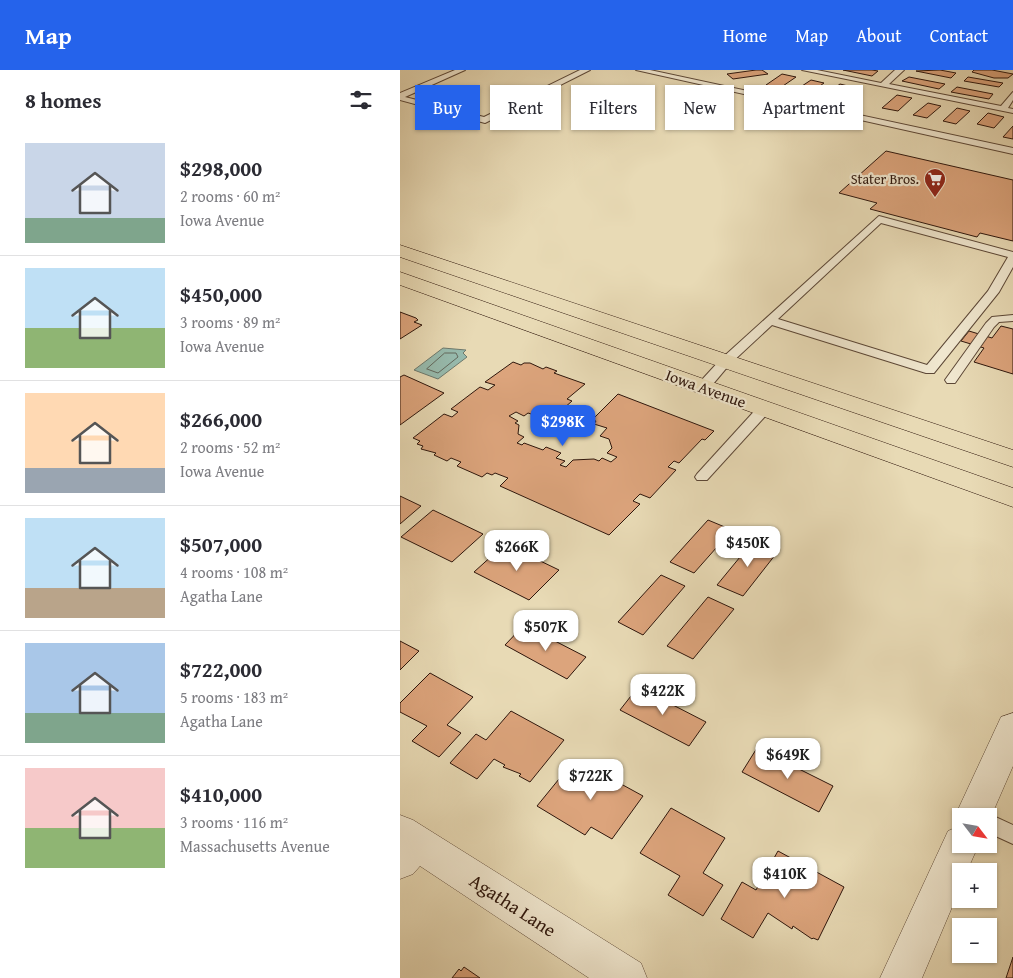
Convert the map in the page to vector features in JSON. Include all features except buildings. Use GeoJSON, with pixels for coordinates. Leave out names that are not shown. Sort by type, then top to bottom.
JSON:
{"type":"FeatureCollection","features":[{"type":"Feature","properties":{"kind":"main road","name":"Iowa Avenue"},"geometry":{"type":"LineString","coordinates":[[400,252],[1013,459]]}},
{"type":"Feature","properties":{"kind":"main road","name":"Iowa Avenue"},"geometry":{"type":"LineString","coordinates":[[400,278],[1013,498]]}},
{"type":"Feature","properties":{"kind":"street"},"geometry":{"type":"LineString","coordinates":[[977,808],[1013,726]]}},
{"type":"Feature","properties":{"kind":"street","name":"Agatha Lane"},"geometry":{"type":"LineString","coordinates":[[405,845],[626,978]]}},
{"type":"Feature","properties":{"kind":"street"},"geometry":{"type":"LineString","coordinates":[[901,978],[957,853]]}},
{"type":"Feature","properties":{"kind":"lane"},"geometry":{"type":"LineString","coordinates":[[400,97],[460,70]]}},
{"type":"Feature","properties":{"kind":"lane"},"geometry":{"type":"LineString","coordinates":[[400,97],[486,120],[586,70]]}},
{"type":"Feature","properties":{"kind":"lane"},"geometry":{"type":"LineString","coordinates":[[640,70],[1013,151]]}},
{"type":"Feature","properties":{"kind":"lane"},"geometry":{"type":"LineString","coordinates":[[806,70],[1013,111]]}},
{"type":"Feature","properties":{"kind":"lane"},"geometry":{"type":"LineString","coordinates":[[884,84],[900,70]]}},
{"type":"Feature","properties":{"kind":"lane"},"geometry":{"type":"LineString","coordinates":[[1004,109],[1013,94]]}},
{"type":"Feature","properties":{"kind":"lane"},"geometry":{"type":"LineString","coordinates":[[703,387],[725,362],[878,219],[1013,256],[992,292],[930,370],[772,320]]}},
{"type":"Feature","properties":{"kind":"lane"},"geometry":{"type":"LineString","coordinates":[[950,380],[996,319],[1013,318]]}},
{"type":"Feature","properties":{"kind":"lane"},"geometry":{"type":"LineString","coordinates":[[702,477],[764,409]]}},
{"type":"Feature","properties":{"kind":"lane"},"geometry":{"type":"LineString","coordinates":[[998,828],[1013,836]]}},
{"type":"Feature","properties":{"kind":"water"},"geometry":{"type":"Polygon","coordinates":[[[443,348],[466,350],[463,353],[467,357],[438,379],[414,370],[443,348]]]}},
{"type":"Feature","properties":{"kind":"place","name":"Stater Bros."},"geometry":{"type":"Point","coordinates":[935,198]}}]}
